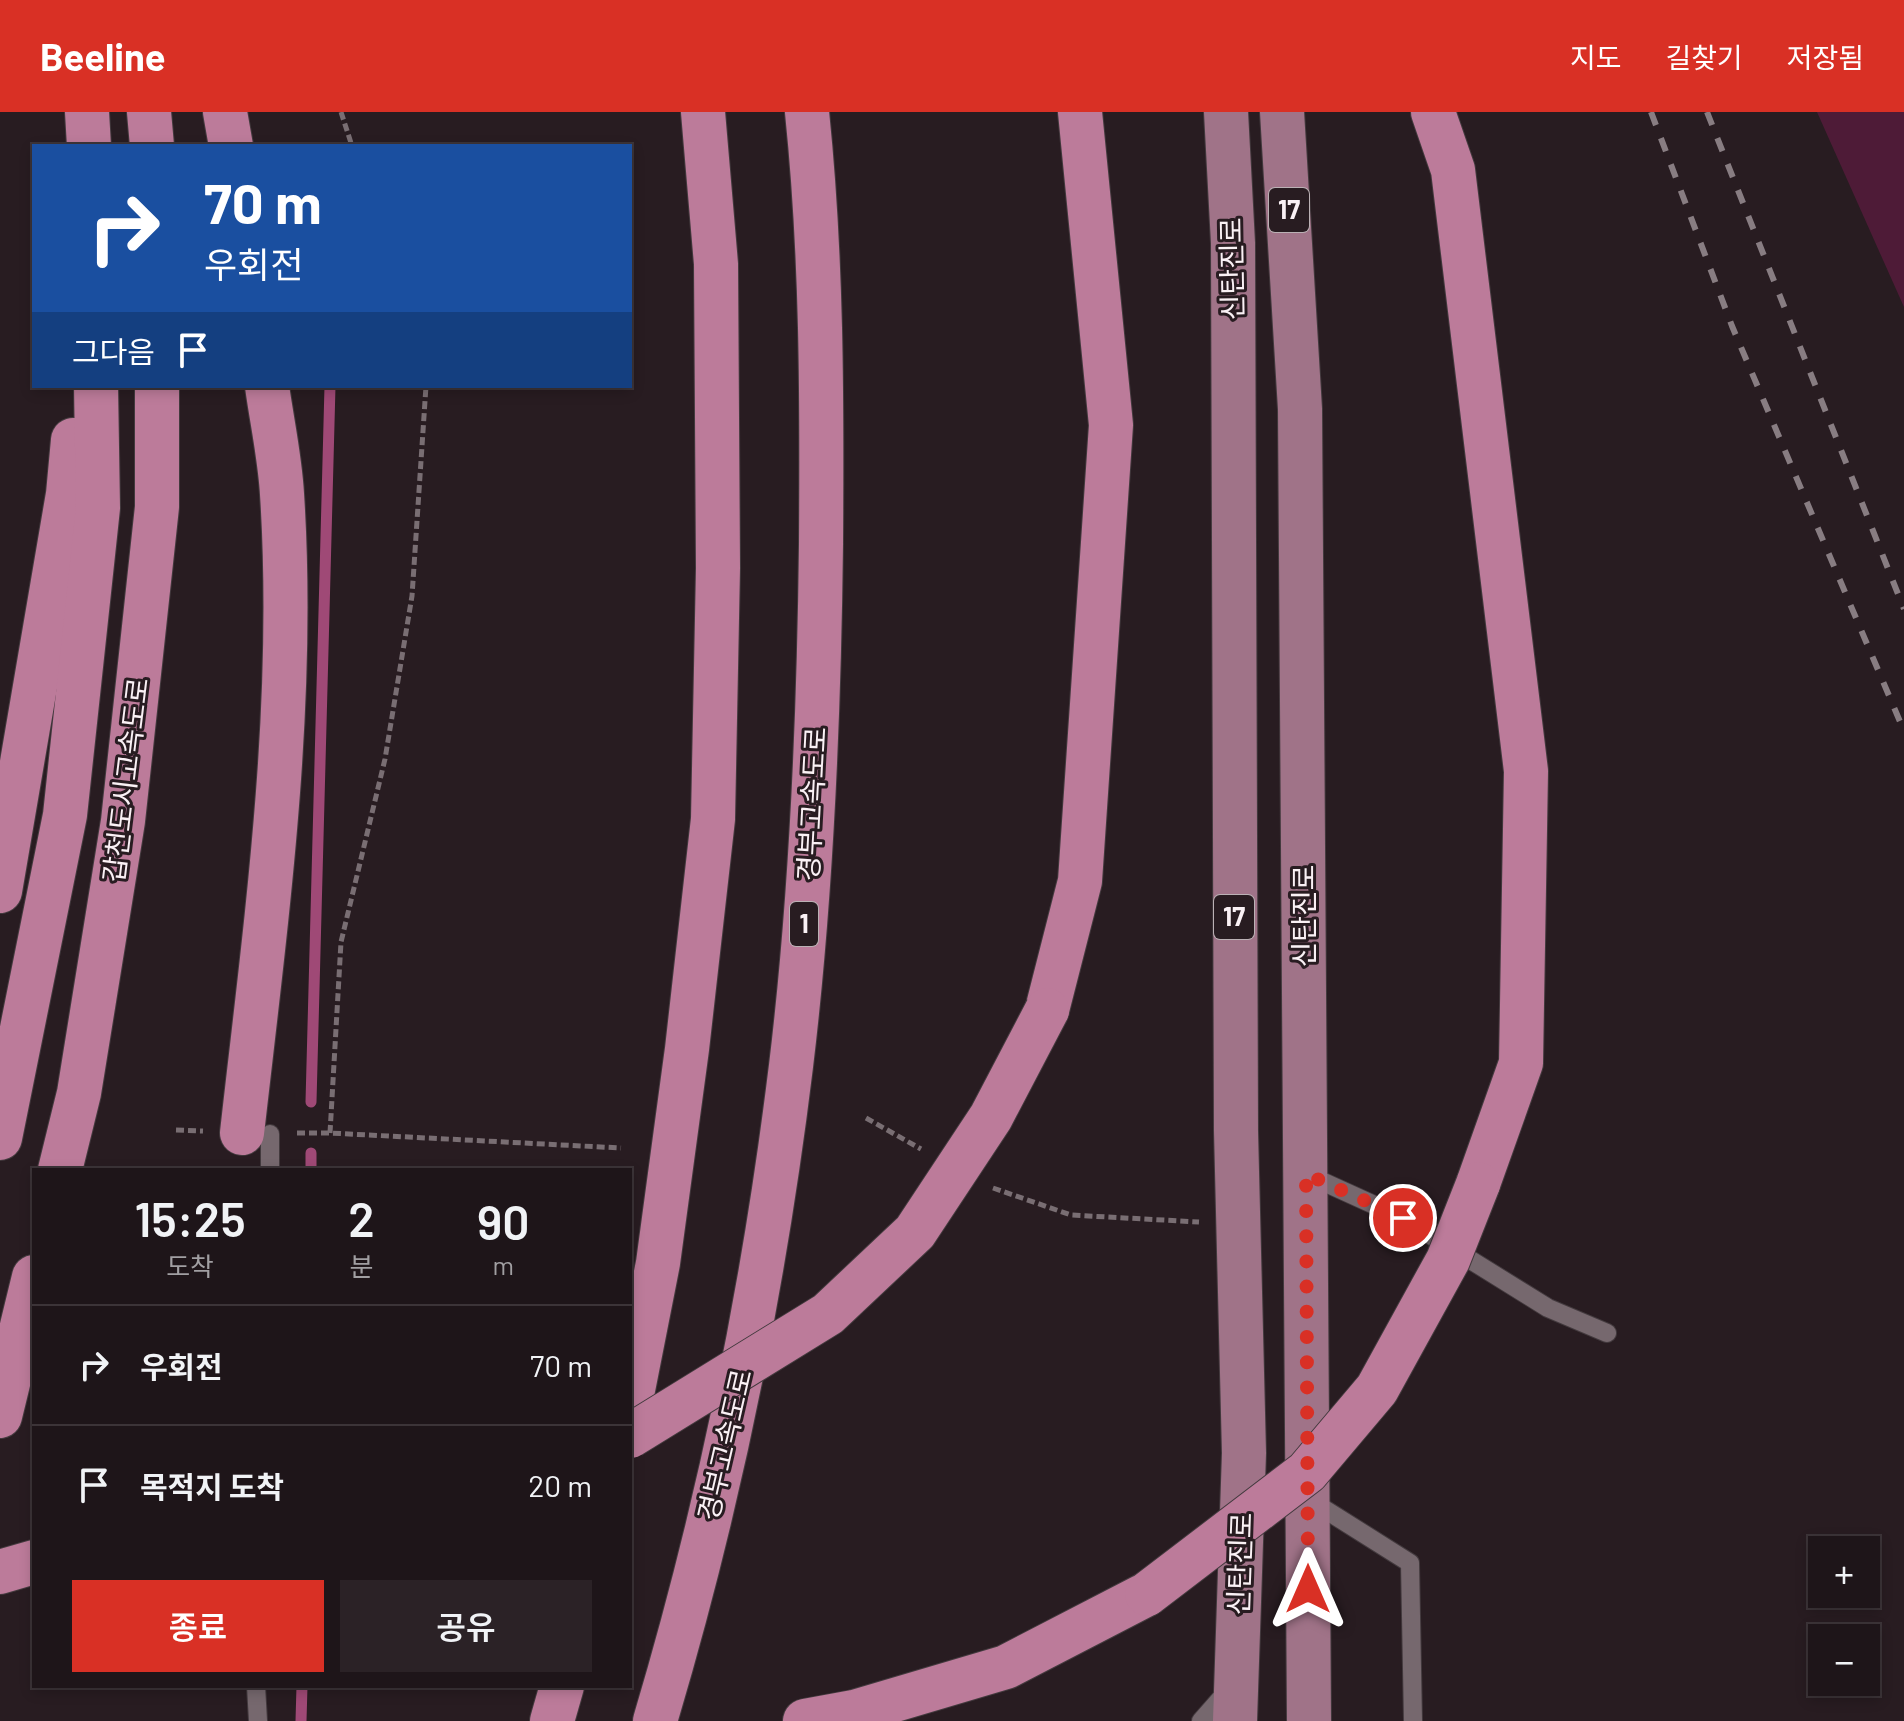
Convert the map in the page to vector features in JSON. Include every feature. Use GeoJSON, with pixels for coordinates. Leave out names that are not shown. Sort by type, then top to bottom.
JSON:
{"type":"FeatureCollection","features":[{"type":"Feature","properties":{"kind":"highway"},"geometry":{"type":"LineString","coordinates":[[87,112],[89,144]]}},
{"type":"Feature","properties":{"kind":"highway"},"geometry":{"type":"LineString","coordinates":[[149,112],[152,144]]}},
{"type":"Feature","properties":{"kind":"highway"},"geometry":{"type":"LineString","coordinates":[[225,112],[231,144]]}},
{"type":"Feature","properties":{"kind":"highway"},"geometry":{"type":"LineString","coordinates":[[632,1395],[658,1263],[687,1049],[713,819],[718,568],[716,264],[703,112]]}},
{"type":"Feature","properties":{"kind":"highway","name":"경부고속도로"},"geometry":{"type":"LineString","coordinates":[[655,1721],[732,1423],[766,1236],[791,1064],[811,852],[820,625],[823,351],[807,112]]}},
{"type":"Feature","properties":{"kind":"highway"},"geometry":{"type":"LineString","coordinates":[[632,1435],[828,1314],[915,1232],[991,1117],[1047,1010],[1080,881],[1111,425],[1080,112]]}},
{"type":"Feature","properties":{"kind":"highway"},"geometry":{"type":"LineString","coordinates":[[805,1721],[854,1712],[1006,1667],[1147,1594],[1307,1472],[1377,1389],[1448,1260],[1478,1184],[1521,1063],[1526,771],[1453,170],[1433,112]]}},
{"type":"Feature","properties":{"kind":"highway"},"geometry":{"type":"LineString","coordinates":[[0,891],[68,494],[79,388]]}},
{"type":"Feature","properties":{"kind":"highway","name":"갑천도시고속도로"},"geometry":{"type":"LineString","coordinates":[[0,1138],[65,815],[98,508],[96,388]]}},
{"type":"Feature","properties":{"kind":"highway","name":"갑천도시고속도로"},"geometry":{"type":"LineString","coordinates":[[60,1168],[79,1093],[123,821],[157,507],[157,388]]}},
{"type":"Feature","properties":{"kind":"highway"},"geometry":{"type":"LineString","coordinates":[[256,1134],[286,640],[282,492],[267,388]]}},
{"type":"Feature","properties":{"kind":"highway"},"geometry":{"type":"LineString","coordinates":[[0,1416],[32,1285]]}},
{"type":"Feature","properties":{"kind":"highway"},"geometry":{"type":"LineString","coordinates":[[0,1572],[32,1563]]}},
{"type":"Feature","properties":{"kind":"highway"},"geometry":{"type":"LineString","coordinates":[[552,1721],[561,1688]]}},
{"type":"Feature","properties":{"kind":"main road","name":"신탄진로"},"geometry":{"type":"LineString","coordinates":[[1226,112],[1233,243],[1235,1115],[1244,1453],[1235,1702]]}},
{"type":"Feature","properties":{"kind":"main road","name":"신탄진로"},"geometry":{"type":"LineString","coordinates":[[1282,112],[1300,409],[1309,1721]]}},
{"type":"Feature","properties":{"kind":"lane"},"geometry":{"type":"LineString","coordinates":[[256,1134],[269,1168]]}},
{"type":"Feature","properties":{"kind":"lane"},"geometry":{"type":"LineString","coordinates":[[1306,1174],[1403,1218],[1548,1308],[1607,1333]]}},
{"type":"Feature","properties":{"kind":"lane"},"geometry":{"type":"LineString","coordinates":[[1308,1498],[1410,1563],[1413,1721]]}},
{"type":"Feature","properties":{"kind":"lane"},"geometry":{"type":"LineString","coordinates":[[256,1688],[258,1721]]}},
{"type":"Feature","properties":{"kind":"lane"},"geometry":{"type":"LineString","coordinates":[[1201,1721],[1235,1702]]}},
{"type":"Feature","properties":{"kind":"path"},"geometry":{"type":"LineString","coordinates":[[341,112],[351,144]]}},
{"type":"Feature","properties":{"kind":"path"},"geometry":{"type":"LineString","coordinates":[[330,1133],[341,942],[385,759],[412,596],[426,388]]}},
{"type":"Feature","properties":{"kind":"path"},"geometry":{"type":"LineString","coordinates":[[866,1118],[934,1156]]}},
{"type":"Feature","properties":{"kind":"path"},"geometry":{"type":"LineString","coordinates":[[176,1130],[256,1134],[330,1133],[621,1148]]}},
{"type":"Feature","properties":{"kind":"path"},"geometry":{"type":"LineString","coordinates":[[988,1186],[1071,1215],[1175,1219],[1240,1226]]}},
{"type":"Feature","properties":{"kind":"shaded area"},"geometry":{"type":"Polygon","coordinates":[[[1817,112],[1904,112],[1904,307],[1817,112]]]}},
{"type":"Feature","properties":{"kind":"waterway"},"geometry":{"type":"LineString","coordinates":[[311,1102],[330,388]]}},
{"type":"Feature","properties":{"kind":"waterway"},"geometry":{"type":"LineString","coordinates":[[311,1153],[311,1168]]}},
{"type":"Feature","properties":{"kind":"waterway"},"geometry":{"type":"LineString","coordinates":[[301,1721],[302,1688]]}},
{"type":"Feature","properties":{"kind":"railway"},"geometry":{"type":"LineString","coordinates":[[1651,112],[1732,326],[1904,731]]}},
{"type":"Feature","properties":{"kind":"railway"},"geometry":{"type":"LineString","coordinates":[[1707,112],[1904,609]]}},
{"type":"Feature","properties":{"kind":"route"},"geometry":{"type":"LineString","coordinates":[[1308,1589],[1306,1174],[1403,1218]]}}]}
